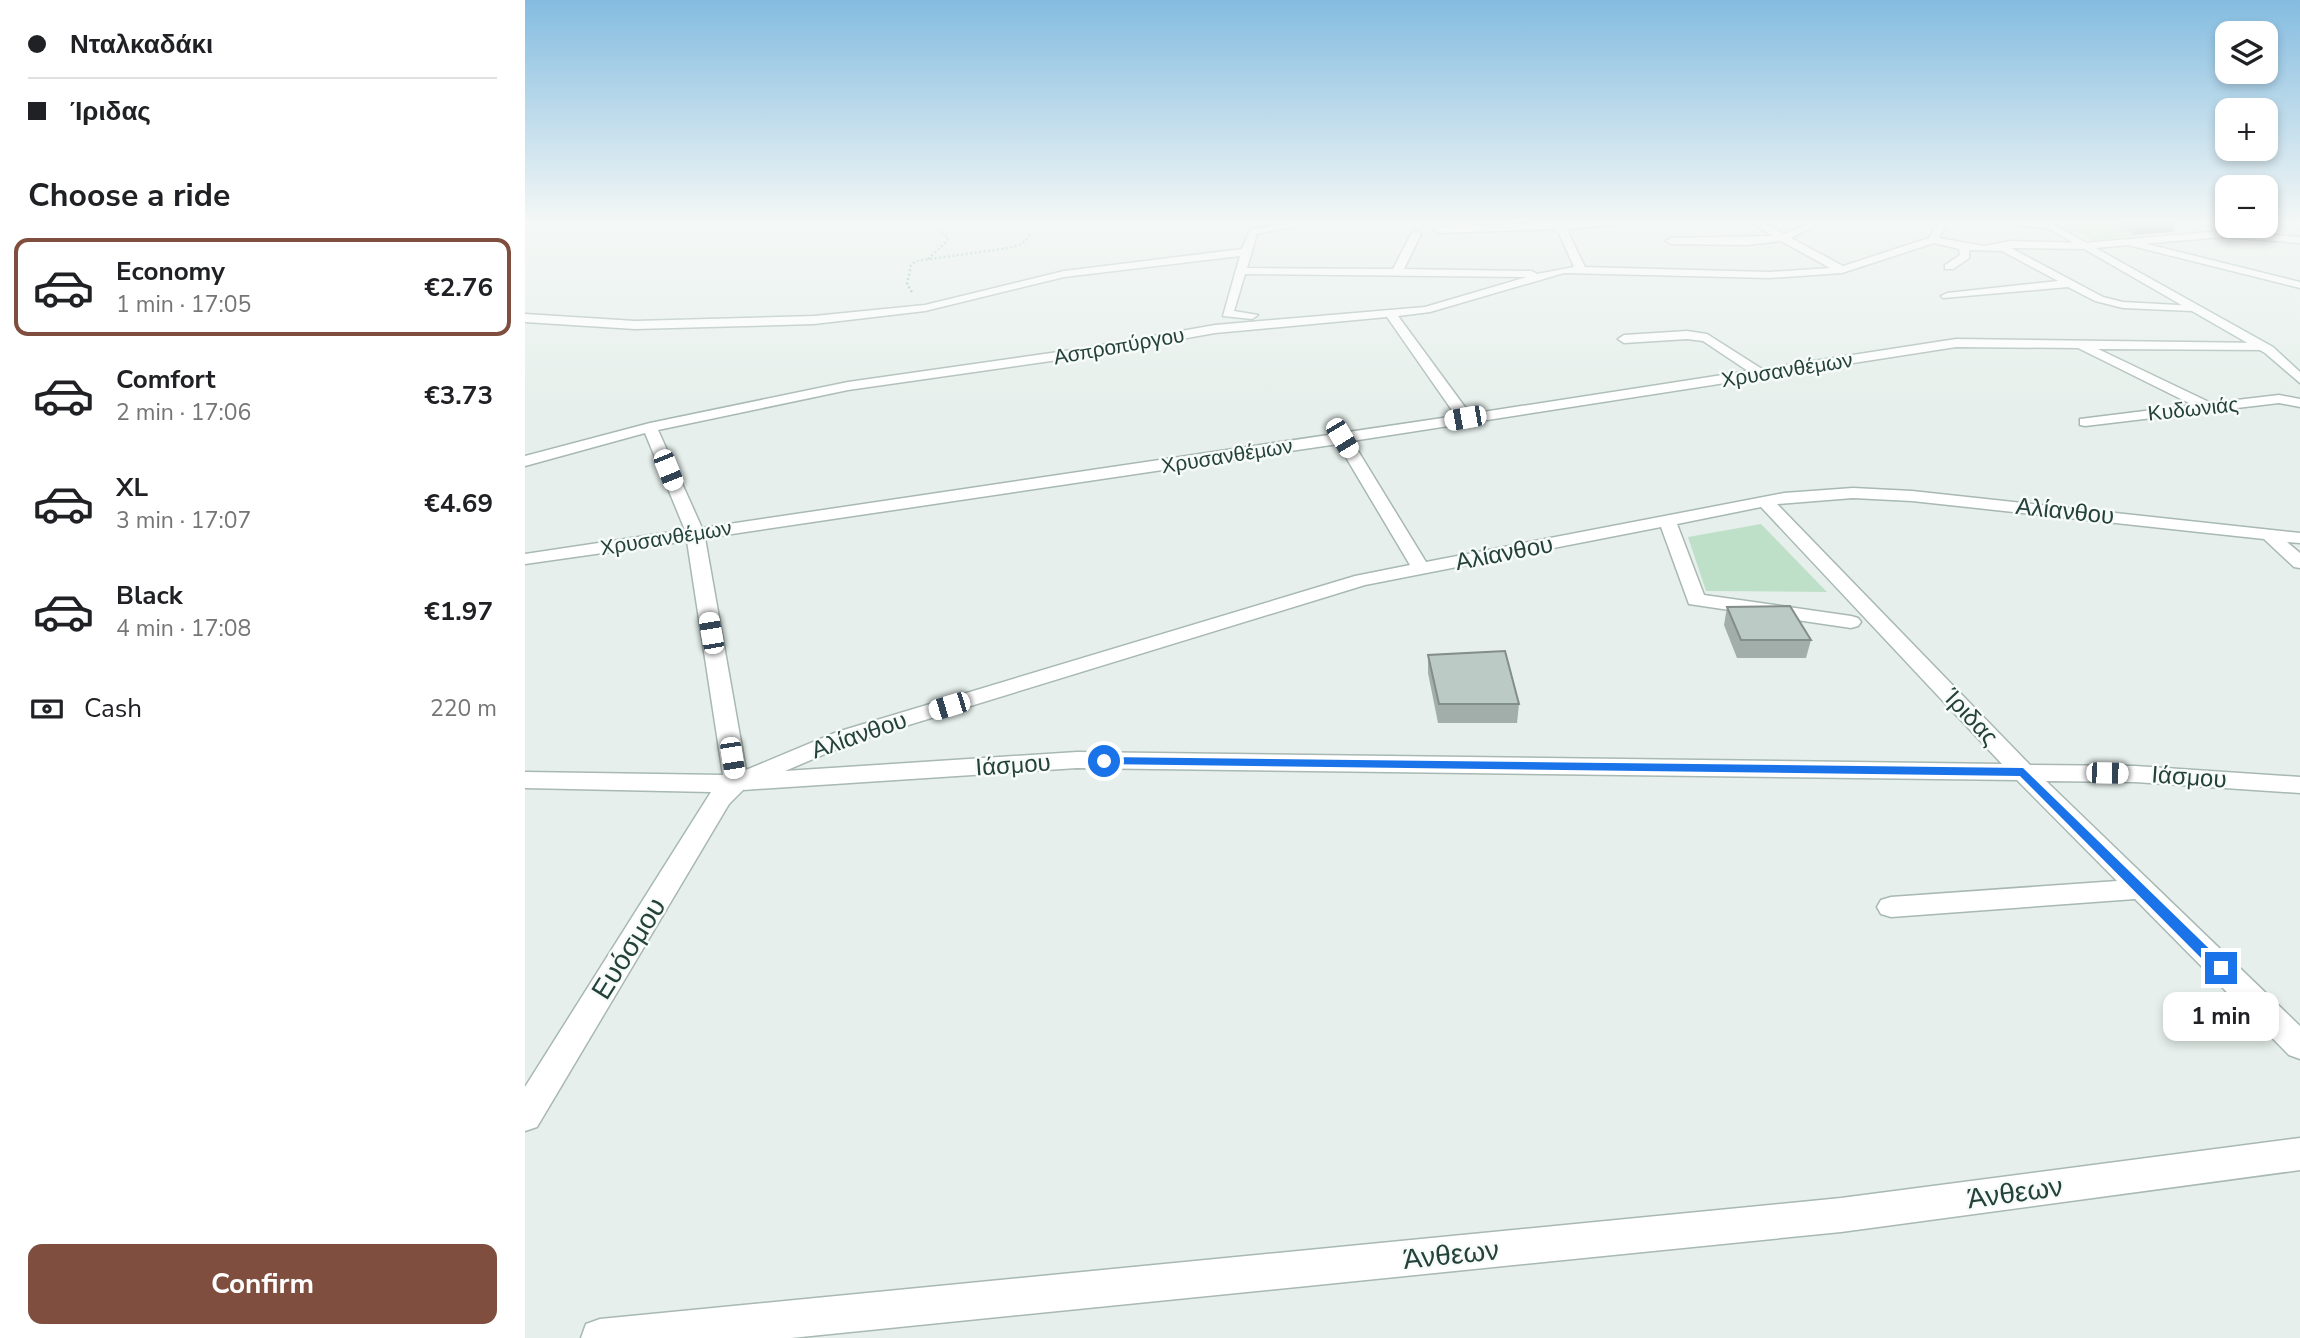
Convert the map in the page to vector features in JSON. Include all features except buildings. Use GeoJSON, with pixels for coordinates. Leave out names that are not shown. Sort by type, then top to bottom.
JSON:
{"type":"FeatureCollection","features":[{"type":"Feature","properties":{"kind":"street"},"geometry":{"type":"LineString","coordinates":[[525,318],[635,325],[814,320],[925,308],[1017,285]]}},
{"type":"Feature","properties":{"kind":"street"},"geometry":{"type":"LineString","coordinates":[[1236,285],[1227,314],[1235,316],[1400,307],[1426,310]]}},
{"type":"Feature","properties":{"kind":"street","name":"Ασπροπύργου"},"geometry":{"type":"LineString","coordinates":[[525,461],[650,427],[848,386],[1079,354],[1215,329],[1426,310],[1507,285]]}},
{"type":"Feature","properties":{"kind":"street"},"geometry":{"type":"LineString","coordinates":[[1947,296],[2052,285]]}},
{"type":"Feature","properties":{"kind":"street"},"geometry":{"type":"LineString","coordinates":[[2069,285],[2099,299],[2123,305],[2192,308]]}},
{"type":"Feature","properties":{"kind":"street"},"geometry":{"type":"LineString","coordinates":[[2152,285],[2263,347],[2279,358],[2300,379]]}},
{"type":"Feature","properties":{"kind":"street"},"geometry":{"type":"LineString","coordinates":[[1391,315],[1465,418]]}},
{"type":"Feature","properties":{"kind":"street"},"geometry":{"type":"LineString","coordinates":[[1624,339],[1687,335],[1707,338],[1762,374]]}},
{"type":"Feature","properties":{"kind":"street","name":"Χρυσανθέμων"},"geometry":{"type":"LineString","coordinates":[[525,559],[1342,438],[1956,343],[2263,347]]}},
{"type":"Feature","properties":{"kind":"street"},"geometry":{"type":"LineString","coordinates":[[2078,343],[2209,408]]}},
{"type":"Feature","properties":{"kind":"street","name":"Κυδωνιάς"},"geometry":{"type":"LineString","coordinates":[[2085,422],[2279,400],[2300,403]]}},
{"type":"Feature","properties":{"kind":"street"},"geometry":{"type":"LineString","coordinates":[[650,427],[695,533],[736,783]]}},
{"type":"Feature","properties":{"kind":"street"},"geometry":{"type":"LineString","coordinates":[[1342,438],[1421,569]]}},
{"type":"Feature","properties":{"kind":"street","name":"Αλίανθου"},"geometry":{"type":"LineString","coordinates":[[736,783],[845,737],[1362,580],[1765,502],[1853,493],[1912,496],[2300,538]]}},
{"type":"Feature","properties":{"kind":"street","name":"Ίριδας"},"geometry":{"type":"LineString","coordinates":[[1765,502],[2023,772],[2300,1046]]}},
{"type":"Feature","properties":{"kind":"street"},"geometry":{"type":"LineString","coordinates":[[1667,521],[1696,600],[1851,622]]}},
{"type":"Feature","properties":{"kind":"street"},"geometry":{"type":"LineString","coordinates":[[2267,534],[2300,563]]}},
{"type":"Feature","properties":{"kind":"street","name":"Ιάσμου"},"geometry":{"type":"LineString","coordinates":[[525,780],[683,785],[1077,761],[2134,774],[2300,785]]}},
{"type":"Feature","properties":{"kind":"street","name":"Ευόσμου"},"geometry":{"type":"LineString","coordinates":[[525,1116],[720,798],[736,783]]}},
{"type":"Feature","properties":{"kind":"street"},"geometry":{"type":"LineString","coordinates":[[1891,907],[2141,889]]}},
{"type":"Feature","properties":{"kind":"street","name":"Άνθεων"},"geometry":{"type":"LineString","coordinates":[[600,1338],[1840,1215],[2300,1154]]}},
{"type":"Feature","properties":{"kind":"path"},"geometry":{"type":"LineString","coordinates":[[907,285],[908,290],[922,299],[925,308]]}},
{"type":"Feature","properties":{"kind":"green space"},"geometry":{"type":"Polygon","coordinates":[[[1761,524],[1827,592],[1706,591],[1688,537],[1761,524]]]}},
{"type":"Feature","properties":{"kind":"route"},"geometry":{"type":"LineString","coordinates":[[1104,761],[2023,772],[2221,968]]}}]}
